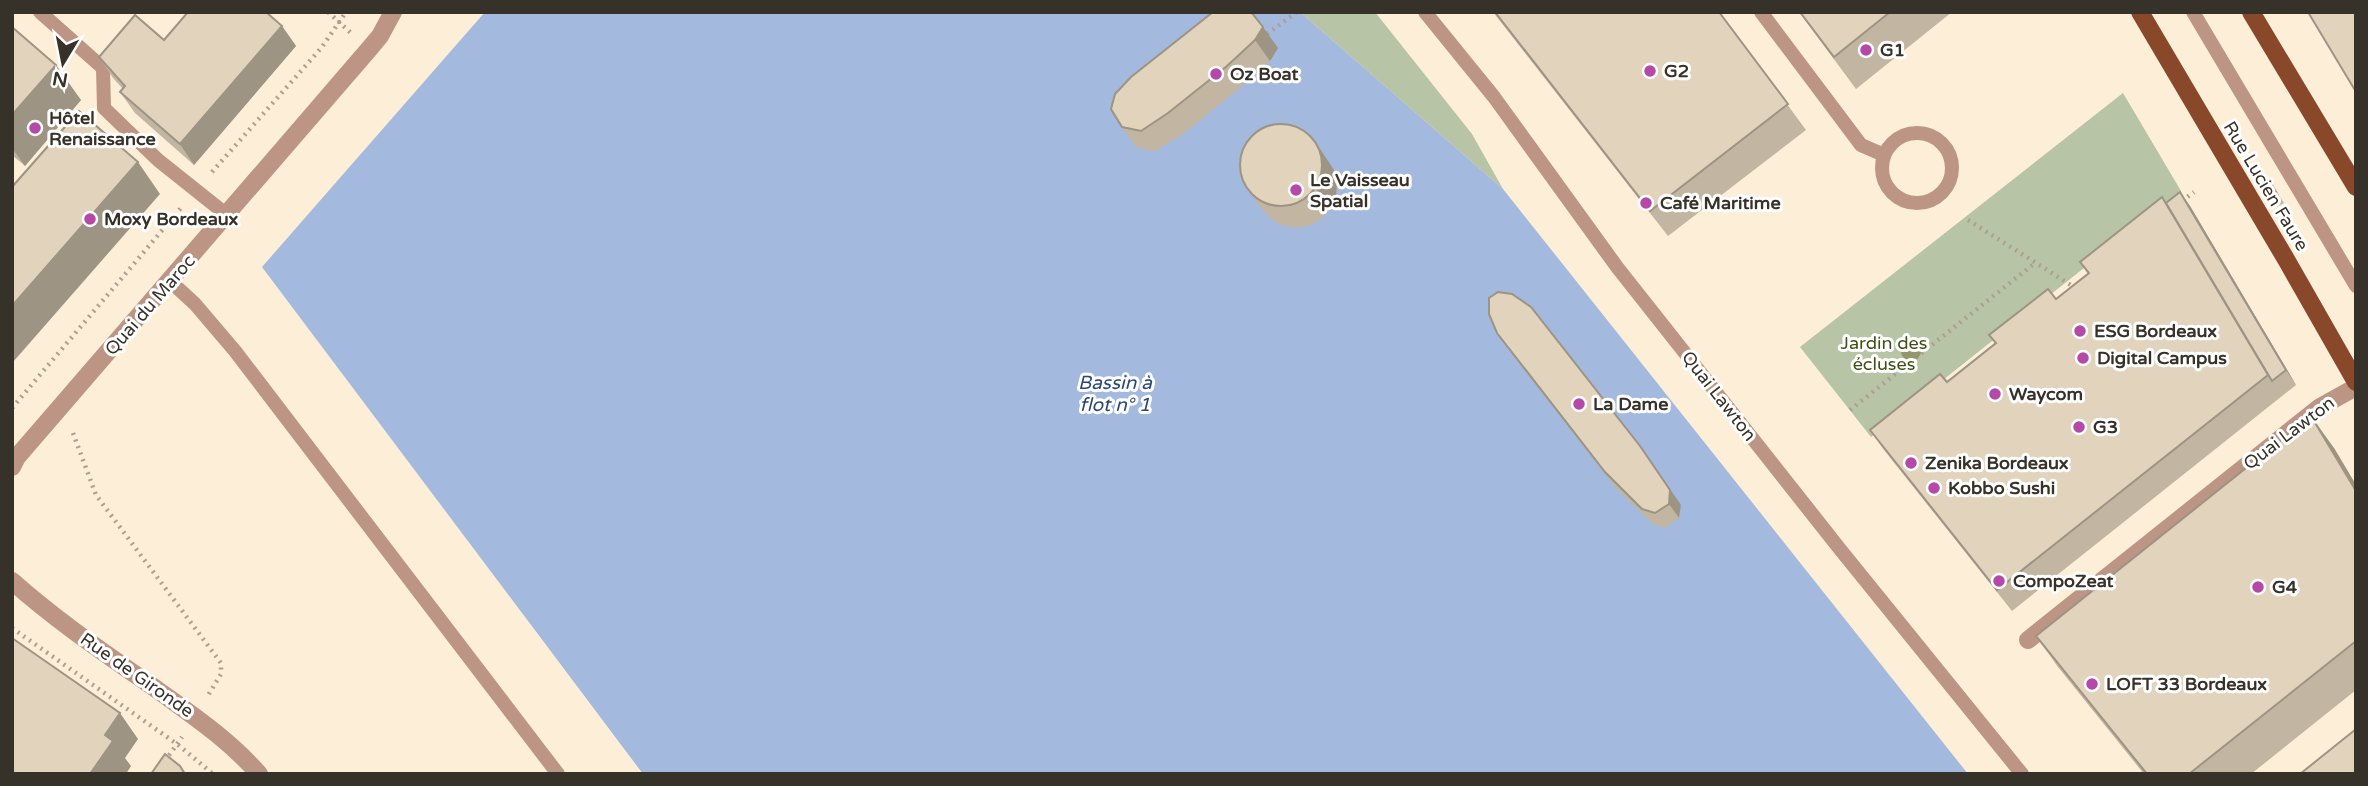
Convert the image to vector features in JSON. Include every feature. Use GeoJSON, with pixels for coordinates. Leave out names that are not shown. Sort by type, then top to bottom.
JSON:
{"type":"FeatureCollection","features":[{"type":"Feature","properties":{"kind":"main road","name":"Rue Lucien Faure"},"geometry":{"type":"LineString","coordinates":[[2140,12],[2356,384]]}},
{"type":"Feature","properties":{"kind":"main road"},"geometry":{"type":"LineString","coordinates":[[2252,12],[2356,187]]}},
{"type":"Feature","properties":{"kind":"street","name":"Quai du Maroc"},"geometry":{"type":"LineString","coordinates":[[12,467],[17,457],[375,42],[393,12]]}},
{"type":"Feature","properties":{"kind":"street","name":"Quai Lawton"},"geometry":{"type":"LineString","coordinates":[[2028,640],[2320,407],[2356,384]]}},
{"type":"Feature","properties":{"kind":"street","name":"Rue de Gironde"},"geometry":{"type":"LineString","coordinates":[[12,581],[44,610],[196,716],[230,743],[259,774]]}},
{"type":"Feature","properties":{"kind":"lane"},"geometry":{"type":"LineString","coordinates":[[40,12],[103,68],[104,108],[158,160],[227,215]]}},
{"type":"Feature","properties":{"kind":"lane","name":"Quai Lawton"},"geometry":{"type":"LineString","coordinates":[[1426,12],[1494,97],[1617,267],[2022,774]]}},
{"type":"Feature","properties":{"kind":"lane"},"geometry":{"type":"LineString","coordinates":[[1761,12],[1861,145],[1884,155]]}},
{"type":"Feature","properties":{"kind":"lane"},"geometry":{"type":"LineString","coordinates":[[2193,12],[2356,286]]}},
{"type":"Feature","properties":{"kind":"lane"},"geometry":{"type":"LineString","coordinates":[[1906,134],[1928,135],[1947,148],[1952,159],[1950,182],[1944,192],[1934,200],[1911,204],[1900,200],[1886,185],[1881,165],[1884,155],[1897,139],[1906,134]]}},
{"type":"Feature","properties":{"kind":"lane"},"geometry":{"type":"LineString","coordinates":[[170,281],[195,304],[234,351],[558,774]]}},
{"type":"Feature","properties":{"kind":"path"},"geometry":{"type":"LineString","coordinates":[[12,408],[334,32],[346,12]]}},
{"type":"Feature","properties":{"kind":"path"},"geometry":{"type":"LineString","coordinates":[[1267,34],[1297,12]]}},
{"type":"Feature","properties":{"kind":"path"},"geometry":{"type":"LineString","coordinates":[[2172,209],[2194,192]]}},
{"type":"Feature","properties":{"kind":"path"},"geometry":{"type":"LineString","coordinates":[[1968,220],[2074,287]]}},
{"type":"Feature","properties":{"kind":"path"},"geometry":{"type":"LineString","coordinates":[[1850,410],[2035,263]]}},
{"type":"Feature","properties":{"kind":"path"},"geometry":{"type":"LineString","coordinates":[[2063,296],[2085,279]]}},
{"type":"Feature","properties":{"kind":"path"},"geometry":{"type":"LineString","coordinates":[[55,416],[72,432],[96,495],[221,663],[220,674],[196,716],[163,764]]}},
{"type":"Feature","properties":{"kind":"path"},"geometry":{"type":"LineString","coordinates":[[12,628],[177,744],[213,774]]}},
{"type":"Feature","properties":{"kind":"green space"},"geometry":{"type":"Polygon","coordinates":[[[1300,12],[1375,12],[1472,134],[1503,189],[1300,12]]]}},
{"type":"Feature","properties":{"kind":"green space","name":"Jardin des écluses"},"geometry":{"type":"Polygon","coordinates":[[[2123,93],[2181,191],[1871,437],[1800,347],[2123,93]]]}},
{"type":"Feature","properties":{"kind":"water","name":"Bassin à flot n° 1"},"geometry":{"type":"Polygon","coordinates":[[[485,12],[1300,12],[1503,189],[1968,774],[643,774],[262,267],[485,12]]]}},
{"type":"Feature","properties":{"kind":"building"},"geometry":{"type":"Polygon","coordinates":[[[188,12],[266,12],[282,26],[180,144],[120,92],[125,86],[99,57],[135,15],[164,40],[188,12]]]}},
{"type":"Feature","properties":{"kind":"building"},"geometry":{"type":"Polygon","coordinates":[[[1213,12],[1251,12],[1263,27],[1255,40],[1227,66],[1168,113],[1141,131],[1122,127],[1111,109],[1115,94],[1131,77],[1213,12]]]}},
{"type":"Feature","properties":{"kind":"building","name":"G2"},"geometry":{"type":"Polygon","coordinates":[[[1495,12],[1719,12],[1788,104],[1650,211],[1495,12]]]}},
{"type":"Feature","properties":{"kind":"building"},"geometry":{"type":"Polygon","coordinates":[[[1800,12],[1890,12],[1834,57],[1800,12]]]}},
{"type":"Feature","properties":{"kind":"building"},"geometry":{"type":"Polygon","coordinates":[[[2308,12],[2356,12],[2356,92],[2308,12]]]}},
{"type":"Feature","properties":{"kind":"building"},"geometry":{"type":"Polygon","coordinates":[[[12,27],[56,65],[12,115],[12,27]]]}},
{"type":"Feature","properties":{"kind":"building"},"geometry":{"type":"Polygon","coordinates":[[[79,111],[138,162],[12,306],[12,187],[79,111]]]}},
{"type":"Feature","properties":{"kind":"building","name":"Le Vaisseau Spatial"},"geometry":{"type":"Polygon","coordinates":[[[1281,124],[1297,127],[1310,136],[1319,149],[1322,165],[1319,181],[1310,194],[1297,203],[1281,206],[1265,203],[1252,194],[1243,181],[1240,165],[1243,149],[1252,136],[1265,127],[1281,124]]]}},
{"type":"Feature","properties":{"kind":"building"},"geometry":{"type":"Polygon","coordinates":[[[2268,179],[2278,195],[2272,199],[2262,183],[2268,179]]]}},
{"type":"Feature","properties":{"kind":"building"},"geometry":{"type":"Polygon","coordinates":[[[2180,192],[2286,370],[2272,381],[2166,203],[2180,192]]]}},
{"type":"Feature","properties":{"kind":"building","name":"G3"},"geometry":{"type":"Polygon","coordinates":[[[2162,197],[2268,375],[1997,590],[1870,430],[1940,374],[1947,382],[1996,343],[1989,335],[2048,289],[2056,299],[2089,273],[2080,262],[2162,197]]]}},
{"type":"Feature","properties":{"kind":"building","name":"La Dame"},"geometry":{"type":"Polygon","coordinates":[[[1498,292],[1512,294],[1531,307],[1640,446],[1670,490],[1669,504],[1655,513],[1642,509],[1605,472],[1497,333],[1489,314],[1489,298],[1498,292]]]}},
{"type":"Feature","properties":{"kind":"building","name":"G4"},"geometry":{"type":"Polygon","coordinates":[[[2311,416],[2356,491],[2356,641],[2189,774],[2147,774],[2036,636],[2311,416]]]}},
{"type":"Feature","properties":{"kind":"building"},"geometry":{"type":"Polygon","coordinates":[[[12,638],[120,713],[105,735],[113,741],[90,774],[12,774],[12,638]]]}},
{"type":"Feature","properties":{"kind":"building"},"geometry":{"type":"Polygon","coordinates":[[[2356,729],[2356,774],[2300,774],[2356,729]]]}},
{"type":"Feature","properties":{"kind":"building"},"geometry":{"type":"Polygon","coordinates":[[[165,754],[180,766],[185,774],[151,774],[165,754]]]}},
{"type":"Feature","properties":{"kind":"place","name":"G1"},"geometry":{"type":"Point","coordinates":[1866,50]}},
{"type":"Feature","properties":{"kind":"place","name":"G2"},"geometry":{"type":"Point","coordinates":[1650,71]}},
{"type":"Feature","properties":{"kind":"place","name":"Oz Boat"},"geometry":{"type":"Point","coordinates":[1216,74]}},
{"type":"Feature","properties":{"kind":"place","name":"Hôtel Renaissance"},"geometry":{"type":"Point","coordinates":[35,128]}},
{"type":"Feature","properties":{"kind":"place","name":"Le Vaisseau Spatial"},"geometry":{"type":"Point","coordinates":[1296,190]}},
{"type":"Feature","properties":{"kind":"place","name":"Café Maritime"},"geometry":{"type":"Point","coordinates":[1646,203]}},
{"type":"Feature","properties":{"kind":"place","name":"Moxy Bordeaux"},"geometry":{"type":"Point","coordinates":[90,219]}},
{"type":"Feature","properties":{"kind":"place","name":"ESG Bordeaux"},"geometry":{"type":"Point","coordinates":[2080,331]}},
{"type":"Feature","properties":{"kind":"place","name":"Digital Campus"},"geometry":{"type":"Point","coordinates":[2083,358]}},
{"type":"Feature","properties":{"kind":"place","name":"Waycom"},"geometry":{"type":"Point","coordinates":[1995,394]}},
{"type":"Feature","properties":{"kind":"place","name":"La Dame"},"geometry":{"type":"Point","coordinates":[1579,404]}},
{"type":"Feature","properties":{"kind":"place","name":"G3"},"geometry":{"type":"Point","coordinates":[2079,427]}},
{"type":"Feature","properties":{"kind":"place","name":"Zenika Bordeaux"},"geometry":{"type":"Point","coordinates":[1911,463]}},
{"type":"Feature","properties":{"kind":"place","name":"Kobbo Sushi"},"geometry":{"type":"Point","coordinates":[1934,488]}},
{"type":"Feature","properties":{"kind":"place","name":"CompoZeat"},"geometry":{"type":"Point","coordinates":[1999,581]}},
{"type":"Feature","properties":{"kind":"place","name":"G4"},"geometry":{"type":"Point","coordinates":[2258,587]}},
{"type":"Feature","properties":{"kind":"place","name":"LOFT 33 Bordeaux"},"geometry":{"type":"Point","coordinates":[2092,684]}}]}
